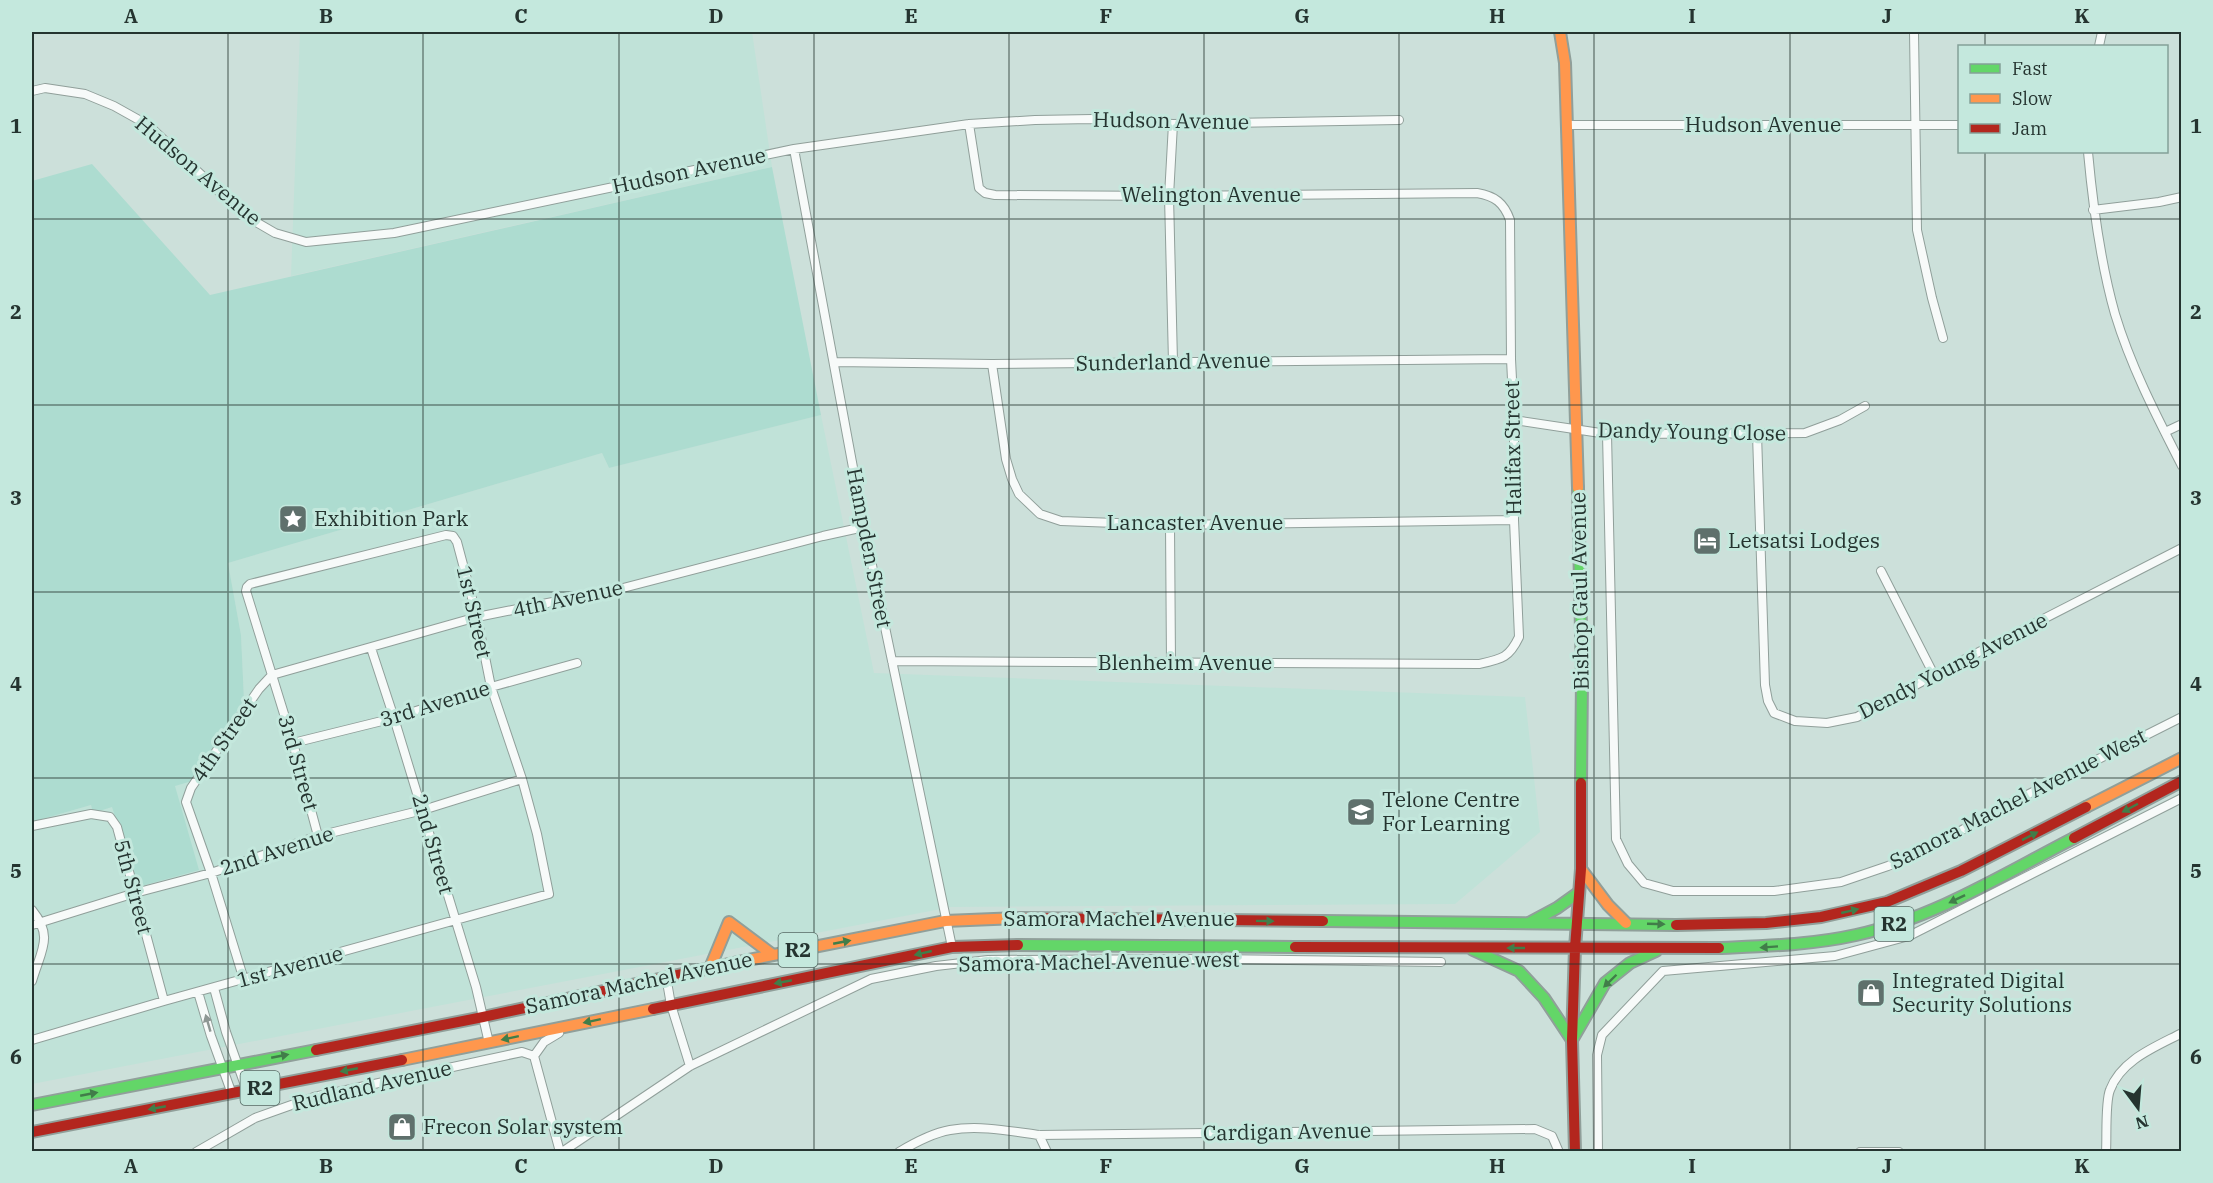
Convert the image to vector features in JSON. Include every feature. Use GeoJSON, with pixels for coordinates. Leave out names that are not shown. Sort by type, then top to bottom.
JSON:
{"type":"FeatureCollection","features":[{"type":"Feature","properties":{"kind":"main road","name":"Bishop Gaul Avenue"},"geometry":{"type":"LineString","coordinates":[[1560,32],[1565,63],[1567,177],[1578,430],[1582,678],[1581,870],[1575,948],[1572,1040],[1575,1152]]}},
{"type":"Feature","properties":{"kind":"main road","name":"Samora Machel Avenue West"},"geometry":{"type":"LineString","coordinates":[[1577,924],[1766,923],[1821,917],[1887,902],[1961,872],[2181,758]]}},
{"type":"Feature","properties":{"kind":"main road","name":"R2"},"geometry":{"type":"LineString","coordinates":[[1575,948],[1658,950],[1797,945],[1858,935],[1939,907],[1960,897],[2181,781]]}},
{"type":"Feature","properties":{"kind":"main road"},"geometry":{"type":"LineString","coordinates":[[1581,870],[1608,905],[1626,923]]}},
{"type":"Feature","properties":{"kind":"main road"},"geometry":{"type":"LineString","coordinates":[[1527,924],[1557,908],[1578,893]]}},
{"type":"Feature","properties":{"kind":"main road","name":"Samora Machel Avenue"},"geometry":{"type":"LineString","coordinates":[[32,1105],[483,1017],[666,976],[945,921],[988,918],[1097,918],[1577,924]]}},
{"type":"Feature","properties":{"kind":"main road"},"geometry":{"type":"LineString","coordinates":[[710,968],[729,922],[773,955]]}},
{"type":"Feature","properties":{"kind":"main road","name":"Samora Machel Avenue"},"geometry":{"type":"LineString","coordinates":[[32,1132],[489,1043],[952,947],[1028,945],[1575,948]]}},
{"type":"Feature","properties":{"kind":"main road"},"geometry":{"type":"LineString","coordinates":[[1467,947],[1519,971],[1544,998],[1572,1040],[1605,983],[1630,963],[1658,950]]}},
{"type":"Feature","properties":{"kind":"street"},"geometry":{"type":"LineString","coordinates":[[1914,32],[1917,230],[1943,338]]}},
{"type":"Feature","properties":{"kind":"street","name":"Hudson Avenue"},"geometry":{"type":"LineString","coordinates":[[32,91],[45,88],[85,94],[114,106],[148,125],[244,215],[276,233],[306,242],[394,233],[794,149],[969,124],[1092,119],[1173,124],[1399,120]]}},
{"type":"Feature","properties":{"kind":"street","name":"Welington Avenue"},"geometry":{"type":"LineString","coordinates":[[969,124],[979,188],[985,193],[995,195],[1477,193],[1489,195],[1506,208]]}},
{"type":"Feature","properties":{"kind":"street"},"geometry":{"type":"LineString","coordinates":[[1173,124],[1169,196],[1173,362]]}},
{"type":"Feature","properties":{"kind":"street","name":"Hudson Avenue"},"geometry":{"type":"LineString","coordinates":[[1567,125],[1958,125]]}},
{"type":"Feature","properties":{"kind":"street","name":"Hampden Street"},"geometry":{"type":"LineString","coordinates":[[794,149],[864,527],[952,947]]}},
{"type":"Feature","properties":{"kind":"street"},"geometry":{"type":"LineString","coordinates":[[2088,153],[2093,210],[2102,263],[2115,315],[2127,347],[2181,466]]}},
{"type":"Feature","properties":{"kind":"street"},"geometry":{"type":"LineString","coordinates":[[2093,210],[2181,197]]}},
{"type":"Feature","properties":{"kind":"street","name":"Halifax Street"},"geometry":{"type":"LineString","coordinates":[[1479,664],[1498,660],[1511,652],[1519,637],[1514,520],[1510,220],[1506,208]]}},
{"type":"Feature","properties":{"kind":"street","name":"Sunderland Avenue"},"geometry":{"type":"LineString","coordinates":[[834,362],[992,364],[1511,359]]}},
{"type":"Feature","properties":{"kind":"street","name":"Lancaster Avenue"},"geometry":{"type":"LineString","coordinates":[[992,364],[1006,459],[1012,479],[1019,494],[1040,514],[1061,521],[1170,525],[1514,520]]}},
{"type":"Feature","properties":{"kind":"street","name":"Dandy Young Close"},"geometry":{"type":"LineString","coordinates":[[1514,420],[1607,434],[1805,433],[1840,420],[1865,406]]}},
{"type":"Feature","properties":{"kind":"street"},"geometry":{"type":"LineString","coordinates":[[2165,432],[2181,423]]}},
{"type":"Feature","properties":{"kind":"street","name":"Bishop Gaul Avenue"},"geometry":{"type":"LineString","coordinates":[[1607,434],[1616,839],[1628,864],[1644,883],[1673,891]]}},
{"type":"Feature","properties":{"kind":"street","name":"Dendy Young Avenue"},"geometry":{"type":"LineString","coordinates":[[1757,434],[1765,685],[1768,701],[1774,713],[1795,721],[1827,723],[1857,717],[2181,548]]}},
{"type":"Feature","properties":{"kind":"street"},"geometry":{"type":"LineString","coordinates":[[1170,525],[1171,664]]}},
{"type":"Feature","properties":{"kind":"street","name":"4th Avenue"},"geometry":{"type":"LineString","coordinates":[[272,675],[477,617],[623,588],[864,527]]}},
{"type":"Feature","properties":{"kind":"street","name":"1st Street"},"geometry":{"type":"LineString","coordinates":[[247,587],[250,584],[446,535],[453,536],[457,542],[477,617],[491,687],[522,779],[537,834],[549,894]]}},
{"type":"Feature","properties":{"kind":"street"},"geometry":{"type":"LineString","coordinates":[[1881,571],[1934,675]]}},
{"type":"Feature","properties":{"kind":"street","name":"3rd Street"},"geometry":{"type":"LineString","coordinates":[[247,587],[318,836]]}},
{"type":"Feature","properties":{"kind":"street","name":"2nd Street"},"geometry":{"type":"LineString","coordinates":[[371,648],[476,987],[489,1043]]}},
{"type":"Feature","properties":{"kind":"street","name":"Blenheim Avenue"},"geometry":{"type":"LineString","coordinates":[[892,661],[1479,664]]}},
{"type":"Feature","properties":{"kind":"street","name":"3rd Avenue"},"geometry":{"type":"LineString","coordinates":[[293,743],[394,718],[577,663]]}},
{"type":"Feature","properties":{"kind":"street","name":"4th Street"},"geometry":{"type":"LineString","coordinates":[[244,980],[186,802],[187,796],[259,689],[272,675]]}},
{"type":"Feature","properties":{"kind":"street","name":"Samora Machel Avenue West"},"geometry":{"type":"LineString","coordinates":[[1673,891],[1774,891],[1841,882],[1888,866],[1927,849],[2032,792],[2181,717]]}},
{"type":"Feature","properties":{"kind":"street","name":"2nd Avenue"},"geometry":{"type":"LineString","coordinates":[[32,925],[135,893],[211,873],[318,836],[423,810],[522,779]]}},
{"type":"Feature","properties":{"kind":"street"},"geometry":{"type":"LineString","coordinates":[[1598,1152],[1597,1055],[1602,1035],[1663,971],[1835,956],[1909,936],[2181,798]]}},
{"type":"Feature","properties":{"kind":"street","name":"5th Street"},"geometry":{"type":"LineString","coordinates":[[32,826],[91,814],[110,817],[117,827],[164,1000]]}},
{"type":"Feature","properties":{"kind":"street","name":"1st Avenue"},"geometry":{"type":"LineString","coordinates":[[32,1040],[164,1000],[244,980],[549,894]]}},
{"type":"Feature","properties":{"kind":"street"},"geometry":{"type":"LineString","coordinates":[[32,910],[42,922],[45,932],[32,981]]}},
{"type":"Feature","properties":{"kind":"street","name":"Samora Machel Avenue west"},"geometry":{"type":"LineString","coordinates":[[561,1152],[690,1066],[871,979],[936,966],[988,960],[1214,959],[1441,962]]}},
{"type":"Feature","properties":{"kind":"street"},"geometry":{"type":"LineString","coordinates":[[666,976],[670,1005],[690,1066]]}},
{"type":"Feature","properties":{"kind":"street"},"geometry":{"type":"LineString","coordinates":[[214,988],[247,1091]]}},
{"type":"Feature","properties":{"kind":"street"},"geometry":{"type":"LineString","coordinates":[[198,992],[232,1094]]}},
{"type":"Feature","properties":{"kind":"street"},"geometry":{"type":"LineString","coordinates":[[561,1152],[534,1056],[544,1042],[572,1025]]}},
{"type":"Feature","properties":{"kind":"street"},"geometry":{"type":"LineString","coordinates":[[2106,1152],[2109,1091],[2122,1070],[2137,1056],[2181,1033]]}},
{"type":"Feature","properties":{"kind":"street","name":"Rudland Avenue"},"geometry":{"type":"LineString","coordinates":[[196,1152],[255,1118],[314,1097],[522,1052],[534,1056]]}},
{"type":"Feature","properties":{"kind":"street","name":"Cardigan Avenue"},"geometry":{"type":"LineString","coordinates":[[898,1152],[915,1142],[949,1130],[986,1129],[1039,1135],[1535,1129],[1552,1136],[1559,1152]]}},
{"type":"Feature","properties":{"kind":"street"},"geometry":{"type":"LineString","coordinates":[[1039,1135],[1047,1152]]}},
{"type":"Feature","properties":{"kind":"street"},"geometry":{"type":"LineString","coordinates":[[1860,1152],[1899,1152]]}},
{"type":"Feature","properties":{"kind":"shaded area"},"geometry":{"type":"Polygon","coordinates":[[[300,32],[752,32],[772,167],[291,276],[300,32]]]}},
{"type":"Feature","properties":{"kind":"shaded area"},"geometry":{"type":"Polygon","coordinates":[[[92,164],[210,295],[772,167],[821,415],[609,468],[602,453],[228,563],[241,635],[244,700],[192,781],[175,786],[199,870],[138,887],[112,807],[93,813],[91,805],[32,822],[32,181],[92,164]]]}},
{"type":"Feature","properties":{"kind":"shaded area"},"geometry":{"type":"Polygon","coordinates":[[[821,415],[874,673],[1525,697],[1540,832],[1455,904],[951,907],[32,1084],[32,822],[91,805],[93,812],[175,786],[244,700],[241,635],[228,563],[602,453],[609,468],[821,415]]]}},
{"type":"Feature","properties":{"kind":"traffic: fast"},"geometry":{"type":"LineString","coordinates":[[1578,488],[1582,678],[1581,783]]}},
{"type":"Feature","properties":{"kind":"traffic: fast"},"geometry":{"type":"LineString","coordinates":[[1719,948],[1822,941],[1885,927],[1913,918],[1968,894],[2074,838]]}},
{"type":"Feature","properties":{"kind":"traffic: fast"},"geometry":{"type":"LineString","coordinates":[[1529,923],[1557,908],[1578,893]]}},
{"type":"Feature","properties":{"kind":"traffic: fast"},"geometry":{"type":"LineString","coordinates":[[1323,921],[1676,925]]}},
{"type":"Feature","properties":{"kind":"traffic: fast"},"geometry":{"type":"LineString","coordinates":[[1018,945],[1295,947]]}},
{"type":"Feature","properties":{"kind":"traffic: fast"},"geometry":{"type":"LineString","coordinates":[[1473,950],[1519,971],[1544,998],[1572,1040],[1605,983],[1630,963],[1656,951]]}},
{"type":"Feature","properties":{"kind":"traffic: fast"},"geometry":{"type":"LineString","coordinates":[[32,1105],[316,1050]]}},
{"type":"Feature","properties":{"kind":"traffic: slow"},"geometry":{"type":"LineString","coordinates":[[1560,32],[1565,63],[1578,488]]}},
{"type":"Feature","properties":{"kind":"traffic: slow"},"geometry":{"type":"LineString","coordinates":[[2086,807],[2182,758]]}},
{"type":"Feature","properties":{"kind":"traffic: slow"},"geometry":{"type":"LineString","coordinates":[[1581,869],[1608,905],[1626,923]]}},
{"type":"Feature","properties":{"kind":"traffic: slow"},"geometry":{"type":"LineString","coordinates":[[738,962],[945,921],[1020,918]]}},
{"type":"Feature","properties":{"kind":"traffic: slow"},"geometry":{"type":"LineString","coordinates":[[710,968],[729,922],[773,955]]}},
{"type":"Feature","properties":{"kind":"traffic: slow"},"geometry":{"type":"LineString","coordinates":[[402,1060],[653,1009]]}},
{"type":"Feature","properties":{"kind":"traffic: jam"},"geometry":{"type":"LineString","coordinates":[[2074,838],[2182,781]]}},
{"type":"Feature","properties":{"kind":"traffic: jam"},"geometry":{"type":"LineString","coordinates":[[1575,1152],[1572,1040],[1575,948],[1581,869],[1581,783]]}},
{"type":"Feature","properties":{"kind":"traffic: jam"},"geometry":{"type":"LineString","coordinates":[[1676,925],[1766,923],[1821,917],[1887,902],[1961,871],[2086,807]]}},
{"type":"Feature","properties":{"kind":"traffic: jam"},"geometry":{"type":"LineString","coordinates":[[1020,918],[1323,921]]}},
{"type":"Feature","properties":{"kind":"traffic: jam"},"geometry":{"type":"LineString","coordinates":[[653,1009],[952,947],[1018,945]]}},
{"type":"Feature","properties":{"kind":"traffic: jam"},"geometry":{"type":"LineString","coordinates":[[1295,947],[1719,948]]}},
{"type":"Feature","properties":{"kind":"traffic: jam"},"geometry":{"type":"LineString","coordinates":[[316,1050],[738,962]]}},
{"type":"Feature","properties":{"kind":"traffic: jam"},"geometry":{"type":"LineString","coordinates":[[32,1132],[402,1060]]}},
{"type":"Feature","properties":{"kind":"place","name":"Exhibition Park"},"geometry":{"type":"Point","coordinates":[293,519]}},
{"type":"Feature","properties":{"kind":"place","name":"Letsatsi Lodges"},"geometry":{"type":"Point","coordinates":[1707,541]}},
{"type":"Feature","properties":{"kind":"place","name":"Telone Centre For Learning"},"geometry":{"type":"Point","coordinates":[1361,812]}},
{"type":"Feature","properties":{"kind":"place","name":"Integrated Digital Security Solutions"},"geometry":{"type":"Point","coordinates":[1871,993]}},
{"type":"Feature","properties":{"kind":"place","name":"Frecon Solar system"},"geometry":{"type":"Point","coordinates":[402,1127]}}]}
